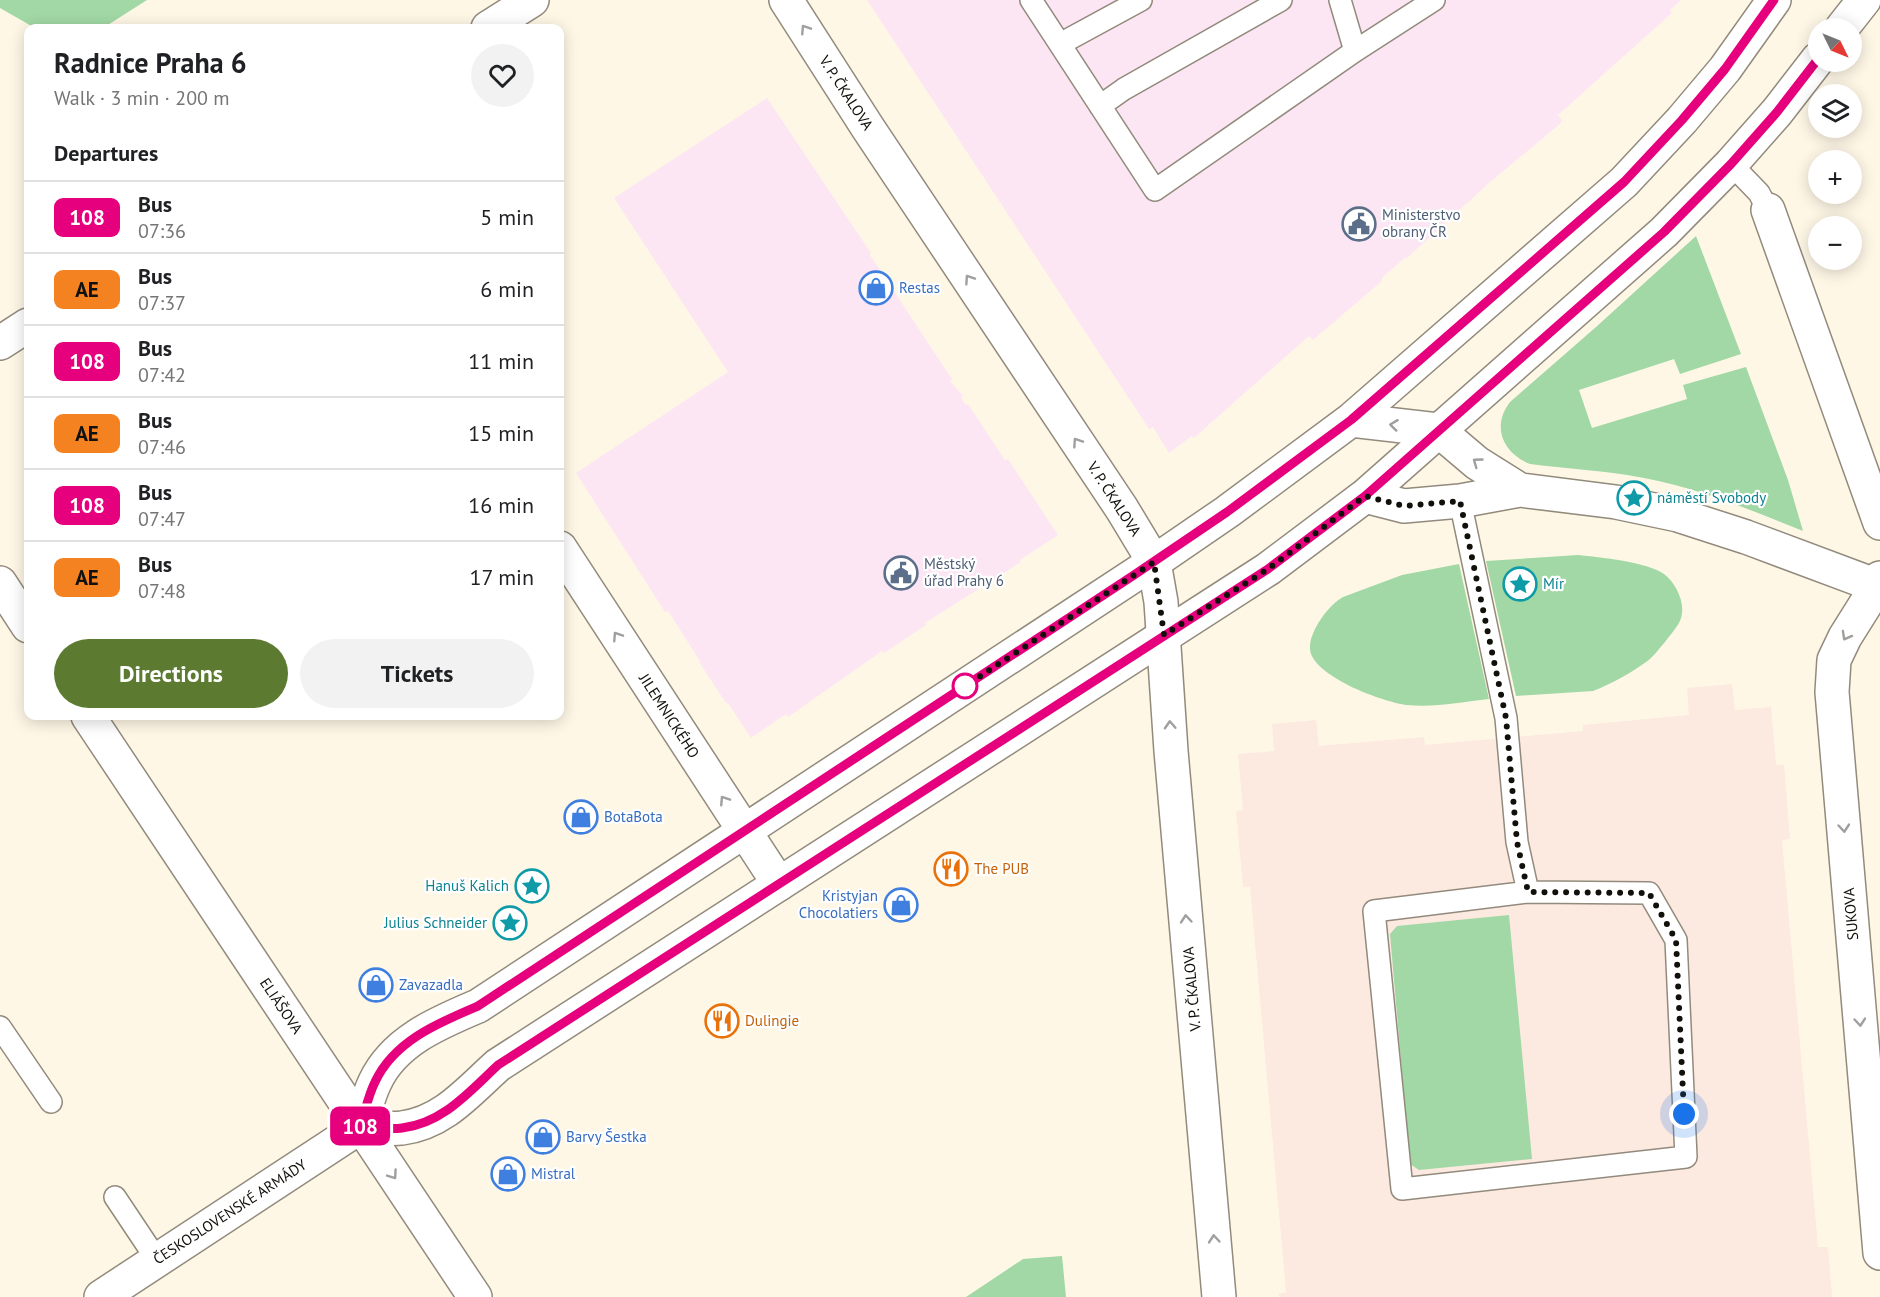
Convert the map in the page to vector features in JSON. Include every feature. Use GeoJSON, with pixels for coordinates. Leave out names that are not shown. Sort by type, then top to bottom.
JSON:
{"type":"FeatureCollection","features":[{"type":"Feature","properties":{"kind":"street"},"geometry":{"type":"LineString","coordinates":[[494,24],[532,0]]}},
{"type":"Feature","properties":{"kind":"street","name":"V. P. ČKALOVA"},"geometry":{"type":"LineString","coordinates":[[786,0],[868,128],[1122,509],[1154,562],[1164,635],[1171,751],[1219,1297]]}},
{"type":"Feature","properties":{"kind":"street"},"geometry":{"type":"LineString","coordinates":[[1774,0],[1725,69],[1682,120],[1624,182],[1351,420],[1227,512],[1154,562],[478,1006],[436,1023],[407,1043],[386,1062],[374,1083],[360,1127],[400,1128],[426,1123],[450,1109],[498,1065],[1268,569],[1365,496],[1664,232],[1731,164],[1777,112],[1808,72]]}},
{"type":"Feature","properties":{"kind":"street"},"geometry":{"type":"LineString","coordinates":[[1850,18],[1864,0]]}},
{"type":"Feature","properties":{"kind":"street"},"geometry":{"type":"LineString","coordinates":[[1768,210],[1880,523]]}},
{"type":"Feature","properties":{"kind":"street"},"geometry":{"type":"LineString","coordinates":[[0,343],[24,328]]}},
{"type":"Feature","properties":{"kind":"street"},"geometry":{"type":"LineString","coordinates":[[1351,420],[1438,430],[1477,463],[1520,490]]}},
{"type":"Feature","properties":{"kind":"street"},"geometry":{"type":"LineString","coordinates":[[1365,496],[1404,506],[1460,501],[1520,490],[1616,502],[1678,515],[1879,584]]}},
{"type":"Feature","properties":{"kind":"street","name":"JILEMNICKÉHO"},"geometry":{"type":"LineString","coordinates":[[564,554],[779,884]]}},
{"type":"Feature","properties":{"kind":"street"},"geometry":{"type":"LineString","coordinates":[[0,583],[24,620]]}},
{"type":"Feature","properties":{"kind":"street","name":"SUKOVA"},"geometry":{"type":"LineString","coordinates":[[1879,584],[1845,637],[1834,660],[1832,692],[1880,1253]]}},
{"type":"Feature","properties":{"kind":"street","name":"ELIÁŠOVA"},"geometry":{"type":"LineString","coordinates":[[91,720],[475,1297]]}},
{"type":"Feature","properties":{"kind":"street","name":"ČESKOSLOVENSKÉ ARMÁDY"},"geometry":{"type":"LineString","coordinates":[[101,1297],[360,1127]]}},
{"type":"Feature","properties":{"kind":"lane"},"geometry":{"type":"LineString","coordinates":[[1031,0],[1155,190],[1355,51],[1434,0]]}},
{"type":"Feature","properties":{"kind":"lane"},"geometry":{"type":"LineString","coordinates":[[1060,44],[1141,0]]}},
{"type":"Feature","properties":{"kind":"lane"},"geometry":{"type":"LineString","coordinates":[[1100,106],[1124,89],[1281,0]]}},
{"type":"Feature","properties":{"kind":"lane"},"geometry":{"type":"LineString","coordinates":[[1340,0],[1355,51]]}},
{"type":"Feature","properties":{"kind":"lane"},"geometry":{"type":"LineString","coordinates":[[1731,164],[1759,193],[1768,210]]}},
{"type":"Feature","properties":{"kind":"lane"},"geometry":{"type":"LineString","coordinates":[[1460,501],[1506,718],[1517,842],[1528,892]]}},
{"type":"Feature","properties":{"kind":"lane"},"geometry":{"type":"LineString","coordinates":[[1528,892],[1649,893],[1676,940],[1686,1157],[1402,1189],[1374,911],[1528,892]]}},
{"type":"Feature","properties":{"kind":"lane"},"geometry":{"type":"LineString","coordinates":[[0,1027],[51,1102]]}},
{"type":"Feature","properties":{"kind":"lane"},"geometry":{"type":"LineString","coordinates":[[115,1197],[157,1260]]}},
{"type":"Feature","properties":{"kind":"shaded area","name":"Ministerstvo obrany ČR"},"geometry":{"type":"Polygon","coordinates":[[[867,0],[1681,0],[1670,10],[1672,13],[1558,115],[1562,120],[1560,124],[1489,183],[1383,277],[1381,282],[1313,340],[1309,336],[1194,438],[1192,436],[1169,453],[1153,427],[1149,429],[867,0]]]}},
{"type":"Feature","properties":{"kind":"shaded area"},"geometry":{"type":"Polygon","coordinates":[[[767,98],[871,253],[870,255],[952,379],[950,381],[963,396],[961,398],[966,405],[968,404],[1005,460],[1008,459],[1058,535],[1020,560],[1021,562],[925,623],[926,625],[884,653],[882,651],[788,717],[786,714],[751,738],[699,662],[668,611],[665,612],[576,473],[728,372],[614,198],[767,98]]]}},
{"type":"Feature","properties":{"kind":"shaded area"},"geometry":{"type":"Polygon","coordinates":[[[1732,684],[1735,710],[1771,707],[1776,765],[1784,765],[1790,839],[1782,840],[1818,1247],[1828,1247],[1832,1297],[1279,1297],[1279,1294],[1286,1292],[1250,887],[1243,887],[1236,811],[1243,810],[1238,754],[1274,751],[1272,724],[1316,720],[1319,746],[1424,737],[1425,745],[1583,731],[1583,725],[1689,715],[1687,688],[1732,684]]]}},
{"type":"Feature","properties":{"kind":"green space"},"geometry":{"type":"Polygon","coordinates":[[[0,0],[147,0],[109,24],[28,24],[0,8],[0,0]]]}},
{"type":"Feature","properties":{"kind":"green space"},"geometry":{"type":"Polygon","coordinates":[[[1696,236],[1741,354],[1680,374],[1674,359],[1579,390],[1592,428],[1687,399],[1683,385],[1746,367],[1788,480],[1803,531],[1672,484],[1615,473],[1530,464],[1513,453],[1503,438],[1501,421],[1510,402],[1696,236]]]}},
{"type":"Feature","properties":{"kind":"green space"},"geometry":{"type":"Polygon","coordinates":[[[1578,555],[1635,563],[1664,574],[1680,596],[1682,610],[1679,623],[1649,660],[1614,682],[1593,691],[1516,696],[1486,561],[1578,555]]]}},
{"type":"Feature","properties":{"kind":"green space"},"geometry":{"type":"Polygon","coordinates":[[[1459,564],[1489,699],[1416,706],[1382,699],[1339,680],[1317,663],[1311,654],[1310,644],[1316,627],[1331,606],[1343,597],[1402,575],[1459,564]]]}},
{"type":"Feature","properties":{"kind":"green space"},"geometry":{"type":"Polygon","coordinates":[[[1509,915],[1532,1159],[1419,1170],[1410,1164],[1390,934],[1397,926],[1509,915]]]}},
{"type":"Feature","properties":{"kind":"green space"},"geometry":{"type":"Polygon","coordinates":[[[1062,1256],[1066,1297],[966,1297],[1023,1259],[1062,1256]]]}},
{"type":"Feature","properties":{"kind":"bus line","name":"108"},"geometry":{"type":"LineString","coordinates":[[1774,0],[1725,69],[1682,120],[1624,182],[1351,420],[1227,512],[1134,575],[478,1006],[436,1023],[407,1043],[386,1062],[374,1083],[360,1127],[400,1128],[426,1123],[450,1109],[498,1065],[1268,569],[1365,496],[1664,232],[1731,164],[1777,112],[1808,72]]}},
{"type":"Feature","properties":{"kind":"place","name":"Ministerstvo obrany ČR"},"geometry":{"type":"Point","coordinates":[1359,224]}},
{"type":"Feature","properties":{"kind":"place","name":"Restas"},"geometry":{"type":"Point","coordinates":[876,288]}},
{"type":"Feature","properties":{"kind":"place","name":"náměstí Svobody"},"geometry":{"type":"Point","coordinates":[1634,498]}},
{"type":"Feature","properties":{"kind":"place","name":"Městský úřad Prahy 6"},"geometry":{"type":"Point","coordinates":[901,573]}},
{"type":"Feature","properties":{"kind":"place","name":"Mír"},"geometry":{"type":"Point","coordinates":[1520,584]}},
{"type":"Feature","properties":{"kind":"place","name":"BotaBota"},"geometry":{"type":"Point","coordinates":[581,817]}},
{"type":"Feature","properties":{"kind":"place","name":"The PUB"},"geometry":{"type":"Point","coordinates":[951,869]}},
{"type":"Feature","properties":{"kind":"place","name":"Hanuš Kalich"},"geometry":{"type":"Point","coordinates":[532,886]}},
{"type":"Feature","properties":{"kind":"place","name":"Kristyjan Chocolatiers"},"geometry":{"type":"Point","coordinates":[901,905]}},
{"type":"Feature","properties":{"kind":"place","name":"Julius Schneider"},"geometry":{"type":"Point","coordinates":[510,923]}},
{"type":"Feature","properties":{"kind":"place","name":"Zavazadla"},"geometry":{"type":"Point","coordinates":[376,985]}},
{"type":"Feature","properties":{"kind":"place","name":"Dulingie"},"geometry":{"type":"Point","coordinates":[722,1021]}},
{"type":"Feature","properties":{"kind":"place","name":"Barvy Šestka"},"geometry":{"type":"Point","coordinates":[543,1137]}},
{"type":"Feature","properties":{"kind":"place","name":"Mistral"},"geometry":{"type":"Point","coordinates":[508,1174]}},
{"type":"Feature","properties":{"kind":"route"},"geometry":{"type":"LineString","coordinates":[[965,686],[959,690],[1154,562],[1164,635],[1268,569],[1365,496],[1404,506],[1460,501],[1506,718],[1517,842],[1528,892],[1649,893],[1676,940],[1684,1114]]}}]}
